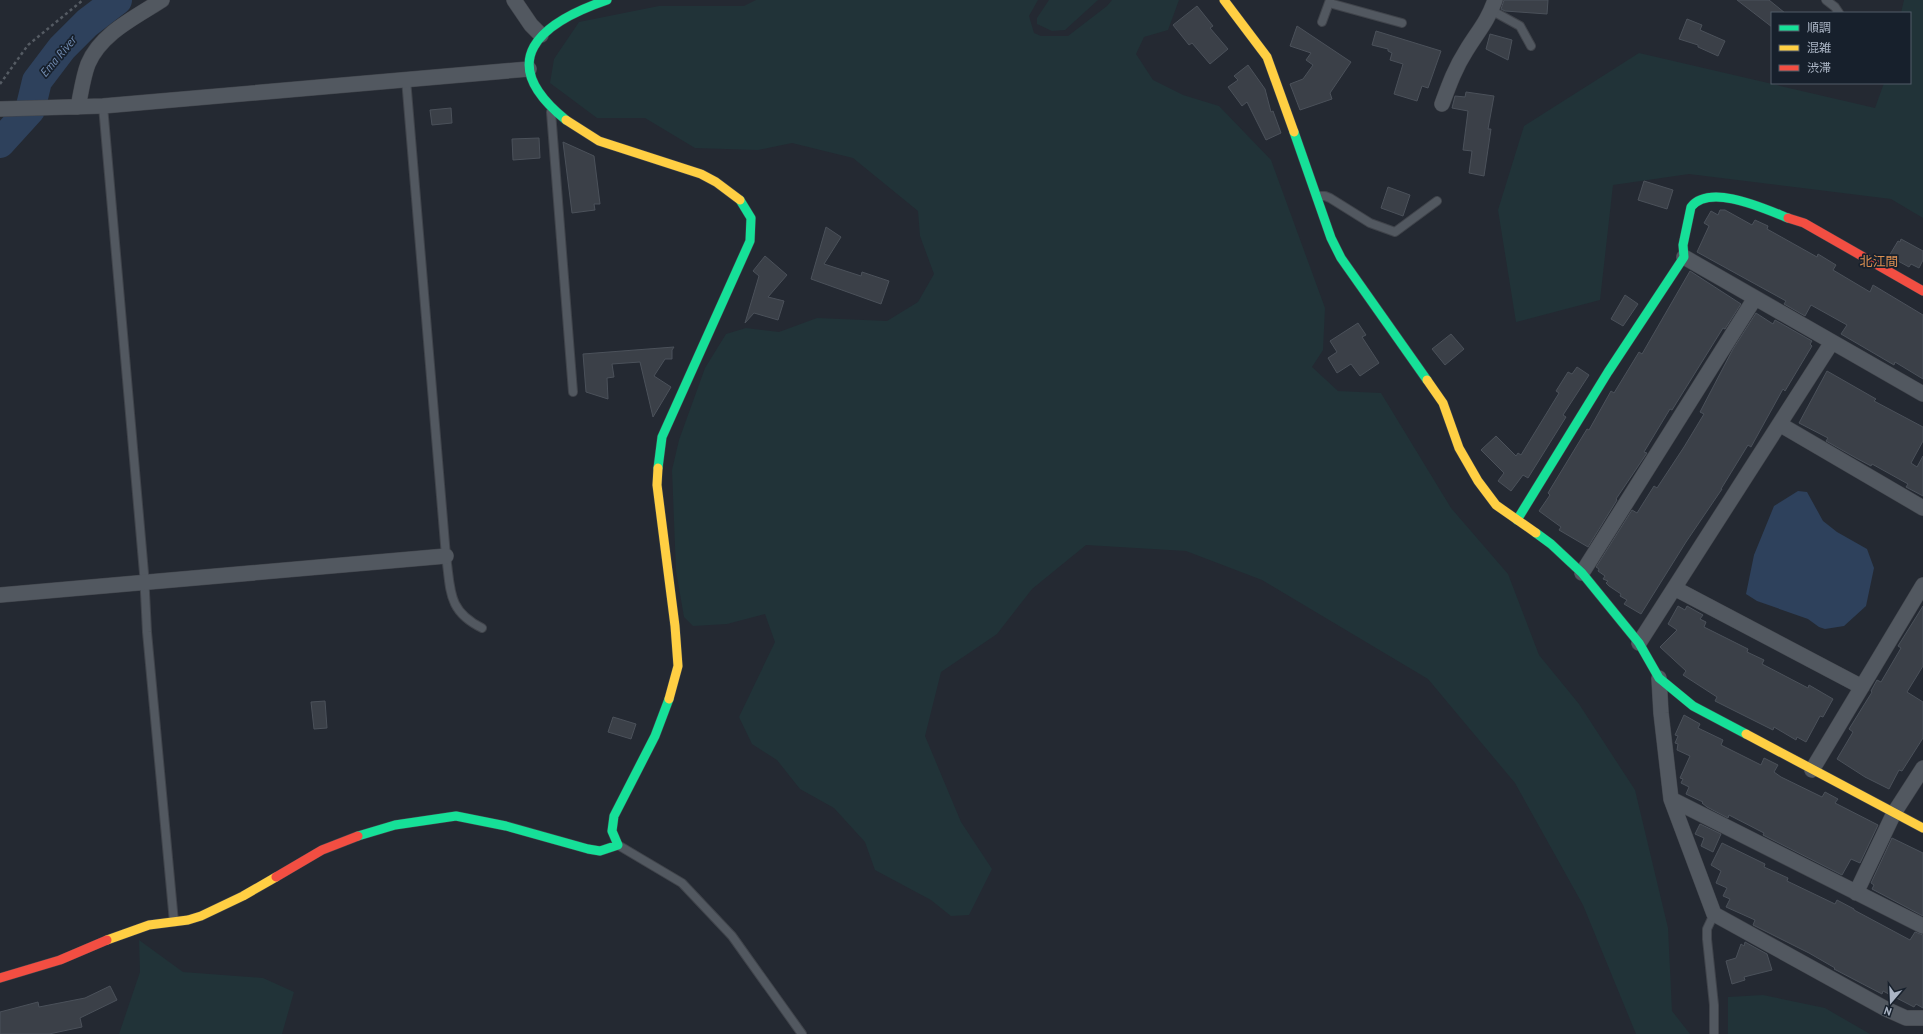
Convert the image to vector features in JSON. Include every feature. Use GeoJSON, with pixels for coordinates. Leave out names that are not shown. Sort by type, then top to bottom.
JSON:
{"type":"FeatureCollection","features":[{"type":"Feature","properties":{"kind":"street"},"geometry":{"type":"LineString","coordinates":[[78,107],[88,64],[98,48],[112,33],[162,0]]}},
{"type":"Feature","properties":{"kind":"street"},"geometry":{"type":"LineString","coordinates":[[514,0],[531,25],[541,36]]}},
{"type":"Feature","properties":{"kind":"street"},"geometry":{"type":"LineString","coordinates":[[0,978],[60,960],[125,932],[149,925],[174,922],[202,916],[243,896],[295,864],[322,850],[368,832],[395,825],[456,816],[506,826],[594,850],[600,851],[618,845],[612,831],[614,816],[655,736],[666,709],[678,666],[676,633],[656,485],[662,437],[748,250],[752,236],[752,220],[747,209],[732,192],[709,178],[598,140],[551,105],[537,89],[529,68],[531,54],[541,36],[557,21],[580,9],[607,0]]}},
{"type":"Feature","properties":{"kind":"street"},"geometry":{"type":"LineString","coordinates":[[1224,0],[1231,12],[1255,38],[1267,57],[1331,238],[1341,258],[1443,403],[1459,448],[1478,481],[1496,505],[1551,544],[1582,573],[1639,644],[1659,678],[1693,706],[1923,828]]}},
{"type":"Feature","properties":{"kind":"street"},"geometry":{"type":"LineString","coordinates":[[1442,104],[1452,75],[1466,50],[1484,26],[1493,5]]}},
{"type":"Feature","properties":{"kind":"street"},"geometry":{"type":"LineString","coordinates":[[2,109],[102,106],[529,68]]}},
{"type":"Feature","properties":{"kind":"street"},"geometry":{"type":"LineString","coordinates":[[1517,520],[1612,366],[1684,258],[1683,245],[1691,207],[1695,202],[1707,198],[1733,198],[1804,223],[1923,291]]}},
{"type":"Feature","properties":{"kind":"street"},"geometry":{"type":"LineString","coordinates":[[1684,258],[1923,394]]}},
{"type":"Feature","properties":{"kind":"street"},"geometry":{"type":"LineString","coordinates":[[1582,573],[1755,298]]}},
{"type":"Feature","properties":{"kind":"street"},"geometry":{"type":"LineString","coordinates":[[1639,644],[1781,425],[1832,342]]}},
{"type":"Feature","properties":{"kind":"street"},"geometry":{"type":"LineString","coordinates":[[1781,425],[1923,508]]}},
{"type":"Feature","properties":{"kind":"street"},"geometry":{"type":"LineString","coordinates":[[0,595],[145,581],[446,556]]}},
{"type":"Feature","properties":{"kind":"street"},"geometry":{"type":"LineString","coordinates":[[1812,770],[1923,585]]}},
{"type":"Feature","properties":{"kind":"street"},"geometry":{"type":"LineString","coordinates":[[1676,589],[1862,687]]}},
{"type":"Feature","properties":{"kind":"street"},"geometry":{"type":"LineString","coordinates":[[1659,678],[1661,713],[1671,799],[1714,914],[1886,1009],[1906,1018],[1923,1018]]}},
{"type":"Feature","properties":{"kind":"street"},"geometry":{"type":"LineString","coordinates":[[1856,893],[1894,813],[1923,768]]}},
{"type":"Feature","properties":{"kind":"street"},"geometry":{"type":"LineString","coordinates":[[1671,799],[1923,926]]}},
{"type":"Feature","properties":{"kind":"lane"},"geometry":{"type":"LineString","coordinates":[[1826,0],[1835,7],[1838,12]]}},
{"type":"Feature","properties":{"kind":"lane"},"geometry":{"type":"LineString","coordinates":[[1322,22],[1330,1],[1402,23]]}},
{"type":"Feature","properties":{"kind":"lane"},"geometry":{"type":"LineString","coordinates":[[1493,5],[1520,26],[1531,46]]}},
{"type":"Feature","properties":{"kind":"lane"},"geometry":{"type":"LineString","coordinates":[[406,79],[446,556],[452,600],[458,611],[472,623],[482,628]]}},
{"type":"Feature","properties":{"kind":"lane"},"geometry":{"type":"LineString","coordinates":[[551,105],[573,392]]}},
{"type":"Feature","properties":{"kind":"lane"},"geometry":{"type":"LineString","coordinates":[[102,106],[145,581],[147,632],[174,922]]}},
{"type":"Feature","properties":{"kind":"lane"},"geometry":{"type":"LineString","coordinates":[[1317,196],[1326,196],[1370,223],[1395,232],[1437,201]]}},
{"type":"Feature","properties":{"kind":"lane"},"geometry":{"type":"LineString","coordinates":[[618,845],[682,883],[732,936],[802,1034]]}},
{"type":"Feature","properties":{"kind":"lane"},"geometry":{"type":"LineString","coordinates":[[1714,914],[1707,929],[1714,1005],[1714,1034]]}},
{"type":"Feature","properties":{"kind":"path"},"geometry":{"type":"LineString","coordinates":[[0,84],[28,45],[83,0]]}},
{"type":"Feature","properties":{"kind":"shaded area"},"geometry":{"type":"Polygon","coordinates":[[[756,0],[1038,0],[1029,16],[1034,33],[1041,36],[1068,36],[1107,6],[1112,0],[1179,0],[1168,30],[1144,37],[1136,54],[1153,80],[1183,95],[1219,106],[1271,160],[1325,308],[1323,350],[1312,367],[1338,391],[1381,393],[1451,508],[1508,574],[1539,655],[1579,704],[1635,790],[1668,928],[1672,1011],[1690,1034],[1636,1034],[1583,905],[1515,783],[1428,679],[1262,580],[1186,551],[1086,545],[1032,589],[997,634],[941,672],[925,736],[961,822],[992,869],[969,915],[951,916],[931,900],[875,870],[865,842],[834,808],[800,789],[777,760],[752,744],[739,717],[775,642],[765,614],[727,624],[693,626],[684,617],[676,571],[672,470],[679,440],[705,368],[726,334],[746,328],[779,332],[817,318],[887,321],[918,302],[934,274],[920,236],[918,211],[853,158],[792,143],[758,150],[695,148],[645,118],[597,118],[550,83],[554,59],[579,22],[659,6],[744,6],[756,0]]]}},
{"type":"Feature","properties":{"kind":"shaded area"},"geometry":{"type":"Polygon","coordinates":[[[1049,0],[1098,0],[1065,30],[1052,31],[1037,24],[1037,18],[1049,0]]]}},
{"type":"Feature","properties":{"kind":"shaded area"},"geometry":{"type":"Polygon","coordinates":[[[1904,0],[1923,0],[1923,218],[1891,199],[1689,174],[1613,185],[1600,300],[1516,322],[1498,210],[1524,126],[1639,53],[1875,108],[1884,84],[1911,84],[1911,12],[1901,12],[1904,0]]]}},
{"type":"Feature","properties":{"kind":"shaded area"},"geometry":{"type":"Polygon","coordinates":[[[139,940],[183,972],[263,978],[294,992],[282,1034],[119,1034],[140,972],[139,940]]]}},
{"type":"Feature","properties":{"kind":"shaded area"},"geometry":{"type":"Polygon","coordinates":[[[1763,995],[1825,1008],[1870,1034],[1728,1034],[1728,997],[1763,995]]]}},
{"type":"Feature","properties":{"kind":"water"},"geometry":{"type":"Polygon","coordinates":[[[1798,491],[1807,492],[1823,521],[1837,532],[1867,549],[1874,568],[1866,606],[1844,626],[1825,629],[1819,627],[1808,619],[1757,601],[1746,594],[1754,555],[1774,506],[1798,491]]]}},
{"type":"Feature","properties":{"kind":"building"},"geometry":{"type":"Polygon","coordinates":[[[1504,0],[1548,0],[1547,14],[1505,11],[1501,9],[1504,0]]]}},
{"type":"Feature","properties":{"kind":"building"},"geometry":{"type":"Polygon","coordinates":[[[1737,0],[1769,0],[1784,12],[1771,12],[1771,26],[1737,0]]]}},
{"type":"Feature","properties":{"kind":"building"},"geometry":{"type":"Polygon","coordinates":[[[1197,6],[1213,26],[1210,28],[1228,49],[1210,64],[1192,43],[1189,45],[1173,25],[1197,6]]]}},
{"type":"Feature","properties":{"kind":"building"},"geometry":{"type":"Polygon","coordinates":[[[1687,19],[1702,25],[1700,30],[1725,41],[1718,56],[1698,47],[1698,45],[1679,39],[1687,19]]]}},
{"type":"Feature","properties":{"kind":"building"},"geometry":{"type":"Polygon","coordinates":[[[1297,26],[1351,62],[1330,93],[1332,99],[1300,110],[1290,84],[1303,79],[1313,65],[1306,60],[1311,53],[1290,46],[1297,26]]]}},
{"type":"Feature","properties":{"kind":"building"},"geometry":{"type":"Polygon","coordinates":[[[1376,31],[1441,51],[1428,88],[1422,86],[1417,101],[1394,94],[1403,64],[1390,60],[1392,53],[1388,51],[1388,49],[1372,45],[1376,31]]]}},
{"type":"Feature","properties":{"kind":"building"},"geometry":{"type":"Polygon","coordinates":[[[1490,34],[1512,40],[1508,60],[1486,49],[1490,34]]]}},
{"type":"Feature","properties":{"kind":"building"},"geometry":{"type":"Polygon","coordinates":[[[1248,65],[1265,89],[1271,112],[1273,111],[1281,133],[1266,140],[1247,102],[1242,106],[1228,87],[1238,80],[1234,76],[1248,65]]]}},
{"type":"Feature","properties":{"kind":"building"},"geometry":{"type":"Polygon","coordinates":[[[1466,92],[1494,96],[1488,129],[1491,129],[1484,176],[1469,173],[1472,151],[1463,150],[1468,111],[1452,108],[1455,96],[1465,97],[1466,92]]]}},
{"type":"Feature","properties":{"kind":"building"},"geometry":{"type":"Polygon","coordinates":[[[451,108],[452,123],[432,125],[430,110],[451,108]]]}},
{"type":"Feature","properties":{"kind":"building"},"geometry":{"type":"Polygon","coordinates":[[[539,138],[540,158],[513,160],[512,139],[539,138]]]}},
{"type":"Feature","properties":{"kind":"building"},"geometry":{"type":"Polygon","coordinates":[[[563,142],[594,156],[600,204],[594,204],[595,210],[572,213],[563,142]]]}},
{"type":"Feature","properties":{"kind":"building"},"geometry":{"type":"Polygon","coordinates":[[[1644,181],[1673,190],[1667,209],[1638,200],[1644,181]]]}},
{"type":"Feature","properties":{"kind":"building"},"geometry":{"type":"Polygon","coordinates":[[[1388,187],[1410,195],[1403,216],[1381,208],[1388,187]]]}},
{"type":"Feature","properties":{"kind":"building"},"geometry":{"type":"Polygon","coordinates":[[[1720,210],[1725,210],[1752,225],[1755,220],[1768,226],[1767,229],[1817,257],[1818,254],[1836,265],[1833,270],[1870,292],[1873,285],[1923,315],[1923,379],[1895,362],[1894,365],[1841,334],[1847,325],[1811,305],[1805,316],[1784,304],[1786,301],[1697,252],[1709,226],[1704,223],[1711,211],[1718,215],[1720,210]]]}},
{"type":"Feature","properties":{"kind":"building"},"geometry":{"type":"Polygon","coordinates":[[[826,227],[841,237],[824,264],[861,276],[862,272],[889,281],[881,304],[811,279],[826,227]]]}},
{"type":"Feature","properties":{"kind":"building"},"geometry":{"type":"Polygon","coordinates":[[[1901,239],[1923,251],[1923,260],[1919,268],[1911,264],[1909,267],[1889,256],[1898,241],[1900,242],[1901,239]]]}},
{"type":"Feature","properties":{"kind":"building"},"geometry":{"type":"Polygon","coordinates":[[[765,256],[787,275],[768,297],[784,301],[778,320],[754,313],[745,323],[759,276],[753,271],[765,256]]]}},
{"type":"Feature","properties":{"kind":"building"},"geometry":{"type":"Polygon","coordinates":[[[1690,271],[1741,304],[1725,329],[1723,328],[1672,410],[1670,409],[1644,452],[1647,453],[1616,499],[1617,500],[1588,547],[1559,530],[1561,527],[1539,511],[1550,495],[1548,493],[1587,429],[1589,430],[1611,391],[1614,393],[1639,352],[1642,354],[1690,271]]]}},
{"type":"Feature","properties":{"kind":"building"},"geometry":{"type":"Polygon","coordinates":[[[1625,295],[1638,304],[1623,326],[1611,319],[1625,295]]]}},
{"type":"Feature","properties":{"kind":"building"},"geometry":{"type":"Polygon","coordinates":[[[1756,313],[1773,324],[1775,320],[1812,341],[1810,344],[1812,346],[1785,391],[1783,389],[1751,447],[1748,445],[1722,489],[1686,542],[1641,614],[1624,604],[1627,600],[1620,596],[1621,594],[1606,583],[1608,581],[1603,579],[1605,576],[1598,571],[1599,569],[1596,567],[1632,510],[1637,513],[1654,486],[1657,488],[1684,447],[1704,414],[1700,412],[1733,349],[1756,313]]]}},
{"type":"Feature","properties":{"kind":"building"},"geometry":{"type":"Polygon","coordinates":[[[1358,323],[1366,335],[1362,337],[1379,363],[1360,376],[1351,364],[1337,373],[1328,358],[1337,352],[1330,341],[1358,323]]]}},
{"type":"Feature","properties":{"kind":"building"},"geometry":{"type":"Polygon","coordinates":[[[1451,334],[1464,349],[1445,365],[1432,349],[1451,334]]]}},
{"type":"Feature","properties":{"kind":"building"},"geometry":{"type":"Polygon","coordinates":[[[674,347],[672,350],[672,359],[665,359],[654,376],[671,387],[653,417],[640,362],[612,364],[614,377],[607,378],[608,399],[586,392],[583,354],[674,347]]]}},
{"type":"Feature","properties":{"kind":"building"},"geometry":{"type":"Polygon","coordinates":[[[1577,367],[1589,375],[1563,415],[1566,417],[1528,478],[1523,475],[1511,491],[1498,481],[1504,473],[1481,450],[1496,436],[1516,456],[1518,453],[1521,455],[1559,393],[1556,391],[1568,372],[1572,374],[1577,367]]]}},
{"type":"Feature","properties":{"kind":"building"},"geometry":{"type":"Polygon","coordinates":[[[1827,371],[1876,399],[1874,401],[1923,427],[1923,441],[1911,463],[1917,467],[1923,456],[1923,496],[1906,487],[1908,484],[1872,464],[1871,466],[1856,458],[1826,441],[1828,438],[1799,423],[1827,371]]]}},
{"type":"Feature","properties":{"kind":"building"},"geometry":{"type":"Polygon","coordinates":[[[1678,606],[1685,610],[1687,606],[1703,615],[1700,619],[1706,622],[1704,627],[1748,649],[1747,652],[1764,660],[1762,664],[1808,688],[1809,685],[1833,699],[1823,717],[1820,716],[1806,742],[1797,737],[1796,740],[1774,727],[1773,730],[1715,701],[1717,697],[1683,675],[1686,671],[1660,647],[1677,630],[1668,624],[1678,606]]]}},
{"type":"Feature","properties":{"kind":"building"},"geometry":{"type":"Polygon","coordinates":[[[1923,606],[1923,666],[1907,692],[1923,702],[1923,738],[1902,771],[1899,770],[1889,789],[1865,777],[1837,759],[1853,732],[1849,729],[1872,692],[1871,691],[1877,680],[1881,682],[1901,648],[1898,646],[1923,606]]]}},
{"type":"Feature","properties":{"kind":"building"},"geometry":{"type":"Polygon","coordinates":[[[325,701],[327,728],[314,729],[311,702],[325,701]]]}},
{"type":"Feature","properties":{"kind":"building"},"geometry":{"type":"Polygon","coordinates":[[[1684,715],[1700,724],[1698,728],[1723,740],[1721,745],[1761,765],[1764,758],[1778,765],[1774,772],[1781,777],[1822,797],[1825,792],[1838,799],[1835,803],[1878,825],[1860,863],[1851,859],[1842,875],[1763,835],[1764,833],[1729,815],[1728,818],[1707,807],[1702,803],[1703,802],[1686,794],[1689,787],[1681,783],[1683,779],[1680,778],[1690,756],[1677,750],[1678,744],[1675,743],[1678,736],[1675,735],[1684,715]]]}},
{"type":"Feature","properties":{"kind":"building"},"geometry":{"type":"Polygon","coordinates":[[[613,717],[636,724],[631,739],[608,732],[613,717]]]}},
{"type":"Feature","properties":{"kind":"building"},"geometry":{"type":"Polygon","coordinates":[[[1700,824],[1721,834],[1713,852],[1701,846],[1704,838],[1695,834],[1700,824]]]}},
{"type":"Feature","properties":{"kind":"building"},"geometry":{"type":"Polygon","coordinates":[[[1892,838],[1923,853],[1923,916],[1872,889],[1874,885],[1871,883],[1892,838]]]}},
{"type":"Feature","properties":{"kind":"building"},"geometry":{"type":"Polygon","coordinates":[[[1722,843],[1765,864],[1764,867],[1788,878],[1787,881],[1835,904],[1837,900],[1910,940],[1915,932],[1923,935],[1923,1008],[1916,1004],[1914,1007],[1883,991],[1882,994],[1834,969],[1835,968],[1809,953],[1753,925],[1755,920],[1726,907],[1730,899],[1723,896],[1727,888],[1716,883],[1721,871],[1711,865],[1722,843]]]}},
{"type":"Feature","properties":{"kind":"building"},"geometry":{"type":"Polygon","coordinates":[[[1745,942],[1767,954],[1772,970],[1744,977],[1745,980],[1732,984],[1726,961],[1736,958],[1741,944],[1744,946],[1745,942]]]}},
{"type":"Feature","properties":{"kind":"building"},"geometry":{"type":"Polygon","coordinates":[[[110,986],[117,1000],[80,1018],[82,1027],[49,1034],[0,1034],[0,1012],[38,1002],[39,1007],[85,998],[110,986]]]}},
{"type":"Feature","properties":{"kind":"waterway","name":"Ema River"},"geometry":{"type":"LineString","coordinates":[[0,143],[30,110],[37,81],[62,48],[87,23],[117,0]]}},
{"type":"Feature","properties":{"kind":"traffic: fast"},"geometry":{"type":"LineString","coordinates":[[566,120],[544,99],[532,80],[529,62],[534,46],[545,33],[562,20],[583,9],[607,0]]}},
{"type":"Feature","properties":{"kind":"traffic: fast"},"geometry":{"type":"LineString","coordinates":[[1294,132],[1331,238],[1341,258],[1427,380]]}},
{"type":"Feature","properties":{"kind":"traffic: fast"},"geometry":{"type":"LineString","coordinates":[[1517,520],[1608,372],[1684,257],[1683,245],[1691,207],[1700,200],[1711,197],[1724,198],[1752,204],[1788,218]]}},
{"type":"Feature","properties":{"kind":"traffic: fast"},"geometry":{"type":"LineString","coordinates":[[658,468],[662,437],[750,241],[751,218],[740,200]]}},
{"type":"Feature","properties":{"kind":"traffic: fast"},"geometry":{"type":"LineString","coordinates":[[1536,533],[1551,544],[1582,573],[1639,643],[1659,678],[1693,706],[1746,734]]}},
{"type":"Feature","properties":{"kind":"traffic: fast"},"geometry":{"type":"LineString","coordinates":[[358,836],[395,825],[456,816],[506,826],[588,849],[600,851],[618,845],[612,831],[614,816],[655,736],[669,699]]}},
{"type":"Feature","properties":{"kind":"traffic: slow"},"geometry":{"type":"LineString","coordinates":[[1224,0],[1267,57],[1294,132]]}},
{"type":"Feature","properties":{"kind":"traffic: slow"},"geometry":{"type":"LineString","coordinates":[[566,120],[599,141],[701,174],[716,182],[740,200]]}},
{"type":"Feature","properties":{"kind":"traffic: slow"},"geometry":{"type":"LineString","coordinates":[[1427,380],[1443,403],[1459,448],[1478,481],[1496,505],[1536,533]]}},
{"type":"Feature","properties":{"kind":"traffic: slow"},"geometry":{"type":"LineString","coordinates":[[658,468],[657,485],[675,626],[678,666],[669,699]]}},
{"type":"Feature","properties":{"kind":"traffic: slow"},"geometry":{"type":"LineString","coordinates":[[1746,734],[1923,828]]}},
{"type":"Feature","properties":{"kind":"traffic: slow"},"geometry":{"type":"LineString","coordinates":[[107,940],[149,925],[188,920],[201,916],[243,896],[276,877]]}},
{"type":"Feature","properties":{"kind":"traffic: jam"},"geometry":{"type":"LineString","coordinates":[[1788,218],[1804,223],[1923,291]]}},
{"type":"Feature","properties":{"kind":"traffic: jam"},"geometry":{"type":"LineString","coordinates":[[276,877],[322,850],[358,836]]}},
{"type":"Feature","properties":{"kind":"traffic: jam"},"geometry":{"type":"LineString","coordinates":[[0,978],[60,960],[107,940]]}},
{"type":"Feature","properties":{"kind":"district","name":"北江間"},"geometry":{"type":"Point","coordinates":[1879,261]}}]}
